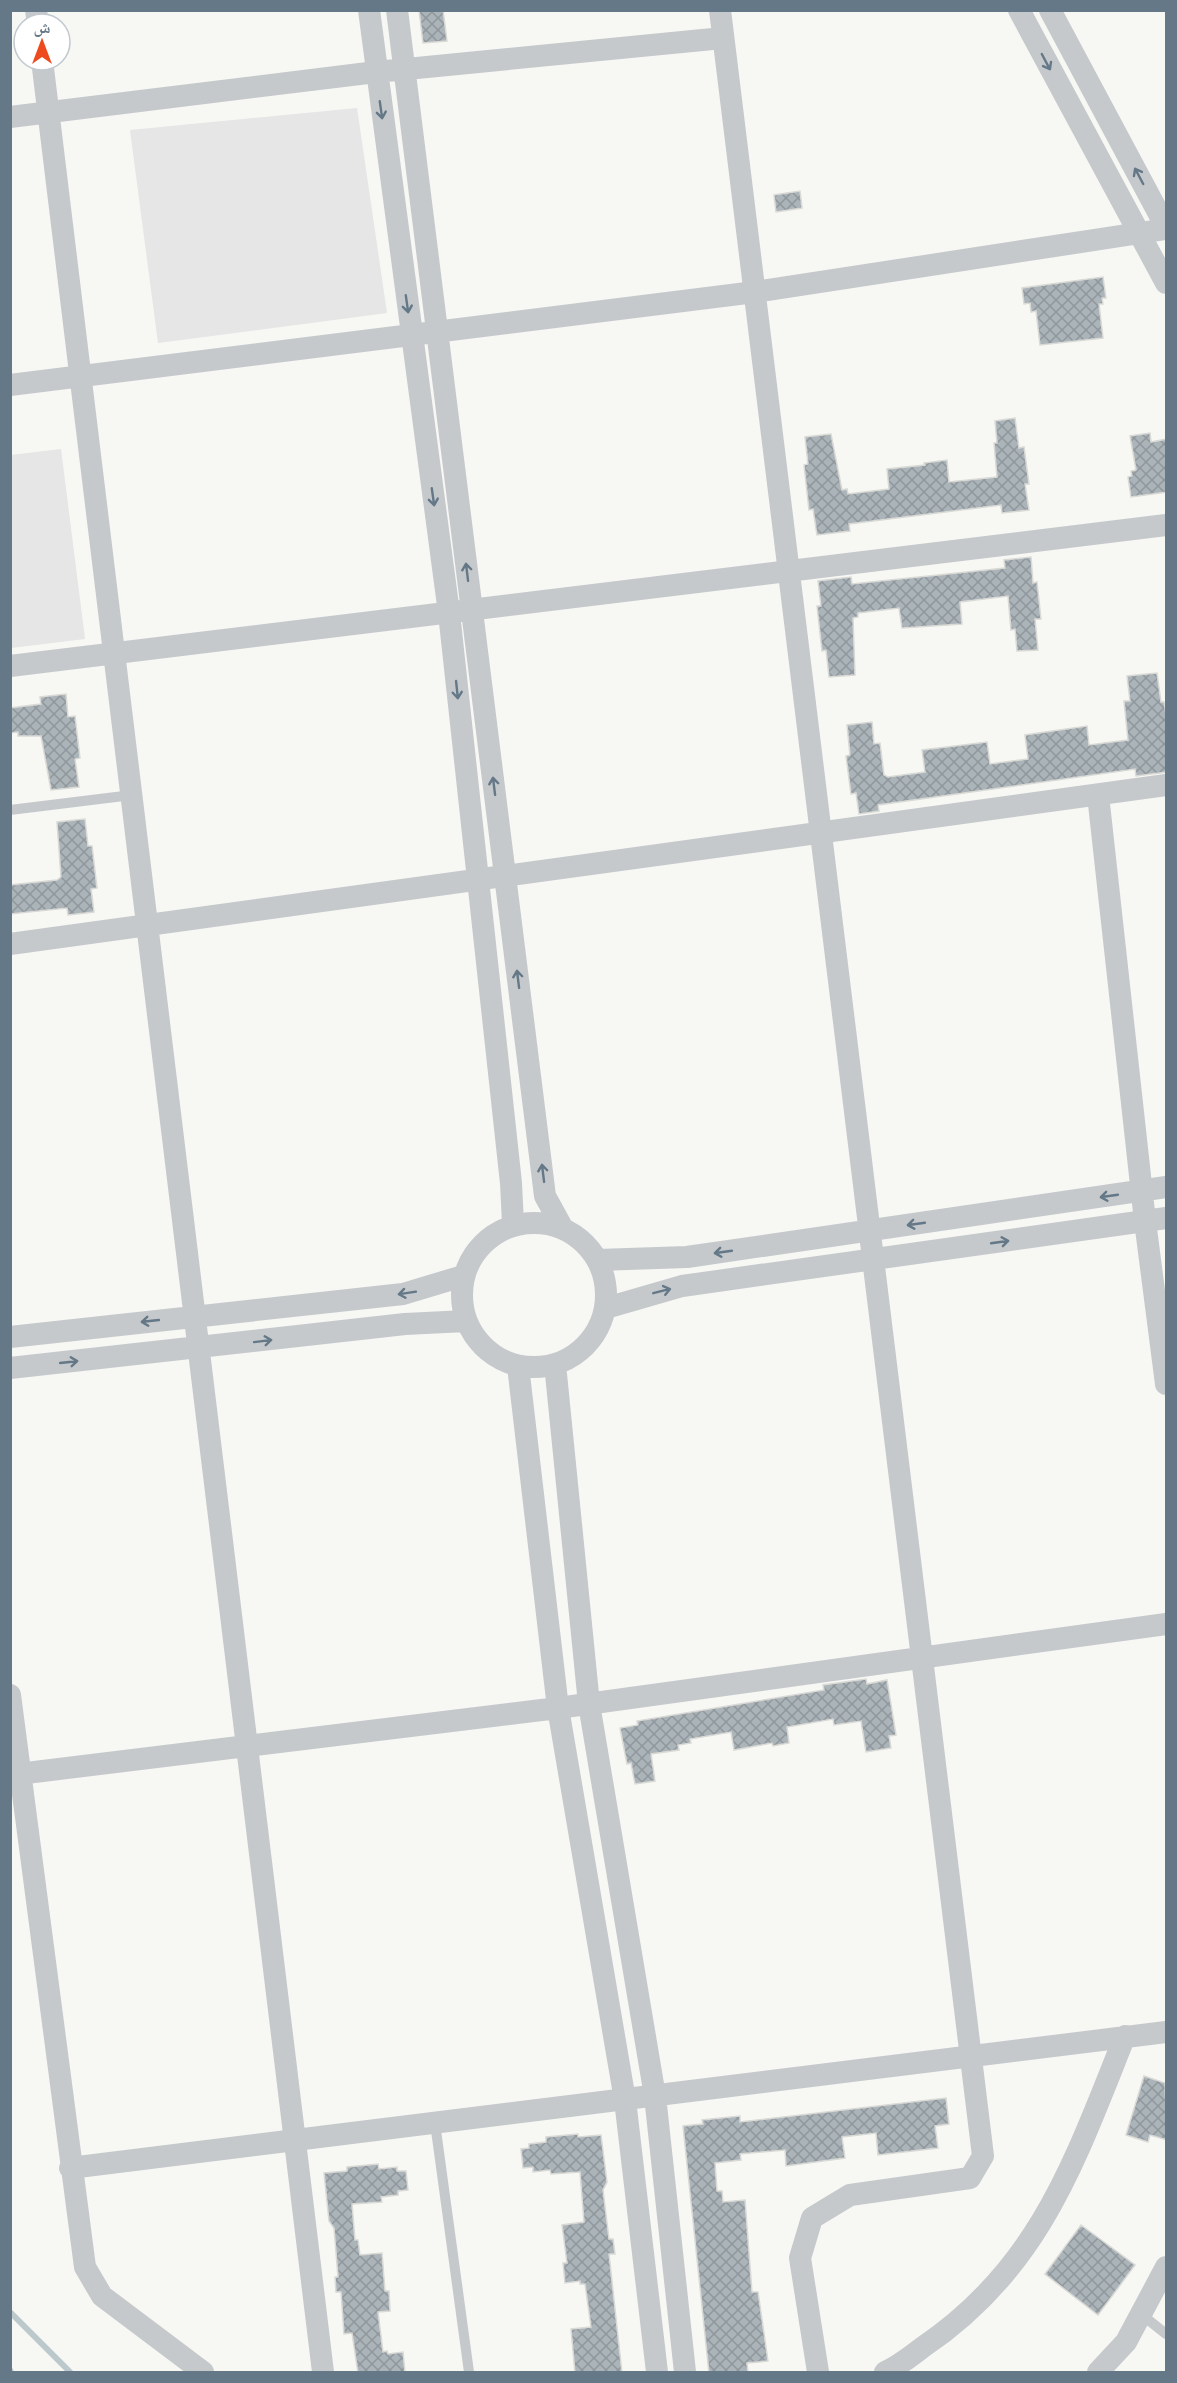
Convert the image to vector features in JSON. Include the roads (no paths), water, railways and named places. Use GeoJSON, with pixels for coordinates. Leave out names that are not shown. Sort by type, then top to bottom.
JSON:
{"type":"FeatureCollection","features":[{"type":"Feature","properties":{"kind":"street"},"geometry":{"type":"LineString","coordinates":[[369,10],[449,613],[511,1184],[513,1224]]}},
{"type":"Feature","properties":{"kind":"street"},"geometry":{"type":"LineString","coordinates":[[397,10],[546,1196],[562,1227]]}},
{"type":"Feature","properties":{"kind":"street"},"geometry":{"type":"LineString","coordinates":[[720,10],[973,2057],[983,2156],[970,2178],[850,2195],[812,2218],[800,2258],[818,2373]]}},
{"type":"Feature","properties":{"kind":"street"},"geometry":{"type":"LineString","coordinates":[[1019,10],[1138,235],[1167,283]]}},
{"type":"Feature","properties":{"kind":"street"},"geometry":{"type":"LineString","coordinates":[[10,385],[755,292],[1138,235],[1167,228],[1050,10]]}},
{"type":"Feature","properties":{"kind":"street"},"geometry":{"type":"LineString","coordinates":[[10,117],[376,72],[723,38]]}},
{"type":"Feature","properties":{"kind":"street"},"geometry":{"type":"LineString","coordinates":[[43,72],[323,2373]]}},
{"type":"Feature","properties":{"kind":"street"},"geometry":{"type":"LineString","coordinates":[[10,666],[1167,525]]}},
{"type":"Feature","properties":{"kind":"street"},"geometry":{"type":"LineString","coordinates":[[10,944],[1167,785]]}},
{"type":"Feature","properties":{"kind":"street"},"geometry":{"type":"LineString","coordinates":[[1098,795],[1142,1191],[1156,1220],[1167,1384]]}},
{"type":"Feature","properties":{"kind":"street"},"geometry":{"type":"LineString","coordinates":[[598,1260],[687,1257],[1167,1187]]}},
{"type":"Feature","properties":{"kind":"street"},"geometry":{"type":"LineString","coordinates":[[606,1308],[682,1286],[1156,1220]]}},
{"type":"Feature","properties":{"kind":"street"},"geometry":{"type":"LineString","coordinates":[[538,1222],[562,1227],[583,1241],[598,1260],[606,1283],[606,1308],[599,1326],[588,1343],[573,1356],[555,1364],[537,1367],[518,1366],[496,1357],[478,1342],[466,1321],[460,1299],[463,1276],[473,1253],[485,1241],[513,1224],[538,1222]]}},
{"type":"Feature","properties":{"kind":"street"},"geometry":{"type":"LineString","coordinates":[[10,1337],[402,1294],[463,1276]]}},
{"type":"Feature","properties":{"kind":"street"},"geometry":{"type":"LineString","coordinates":[[10,1368],[405,1324],[466,1321]]}},
{"type":"Feature","properties":{"kind":"street"},"geometry":{"type":"LineString","coordinates":[[555,1364],[589,1704],[655,2096],[686,2373]]}},
{"type":"Feature","properties":{"kind":"street"},"geometry":{"type":"LineString","coordinates":[[518,1366],[558,1708],[625,2100],[657,2373]]}},
{"type":"Feature","properties":{"kind":"street"},"geometry":{"type":"LineString","coordinates":[[15,1774],[589,1704],[1167,1624]]}},
{"type":"Feature","properties":{"kind":"street"},"geometry":{"type":"LineString","coordinates":[[10,1695],[15,1774],[81,2250],[92,2282],[115,2307],[203,2373]]}},
{"type":"Feature","properties":{"kind":"street"},"geometry":{"type":"LineString","coordinates":[[70,2168],[1167,2032]]}},
{"type":"Feature","properties":{"kind":"street"},"geometry":{"type":"LineString","coordinates":[[885,2373],[956,2323],[1000,2280],[1043,2223],[1075,2159],[1125,2036]]}},
{"type":"Feature","properties":{"kind":"street"},"geometry":{"type":"LineString","coordinates":[[1098,2373],[1126,2342],[1167,2267]]}},
{"type":"Feature","properties":{"kind":"lane"},"geometry":{"type":"LineString","coordinates":[[10,810],[132,795]]}},
{"type":"Feature","properties":{"kind":"lane"},"geometry":{"type":"LineString","coordinates":[[435,2123],[469,2373]]}},
{"type":"Feature","properties":{"kind":"lane"},"geometry":{"type":"LineString","coordinates":[[1141,2314],[1167,2334]]}},
{"type":"Feature","properties":{"kind":"waterway"},"geometry":{"type":"LineString","coordinates":[[10,2312],[70,2372]]}}]}
